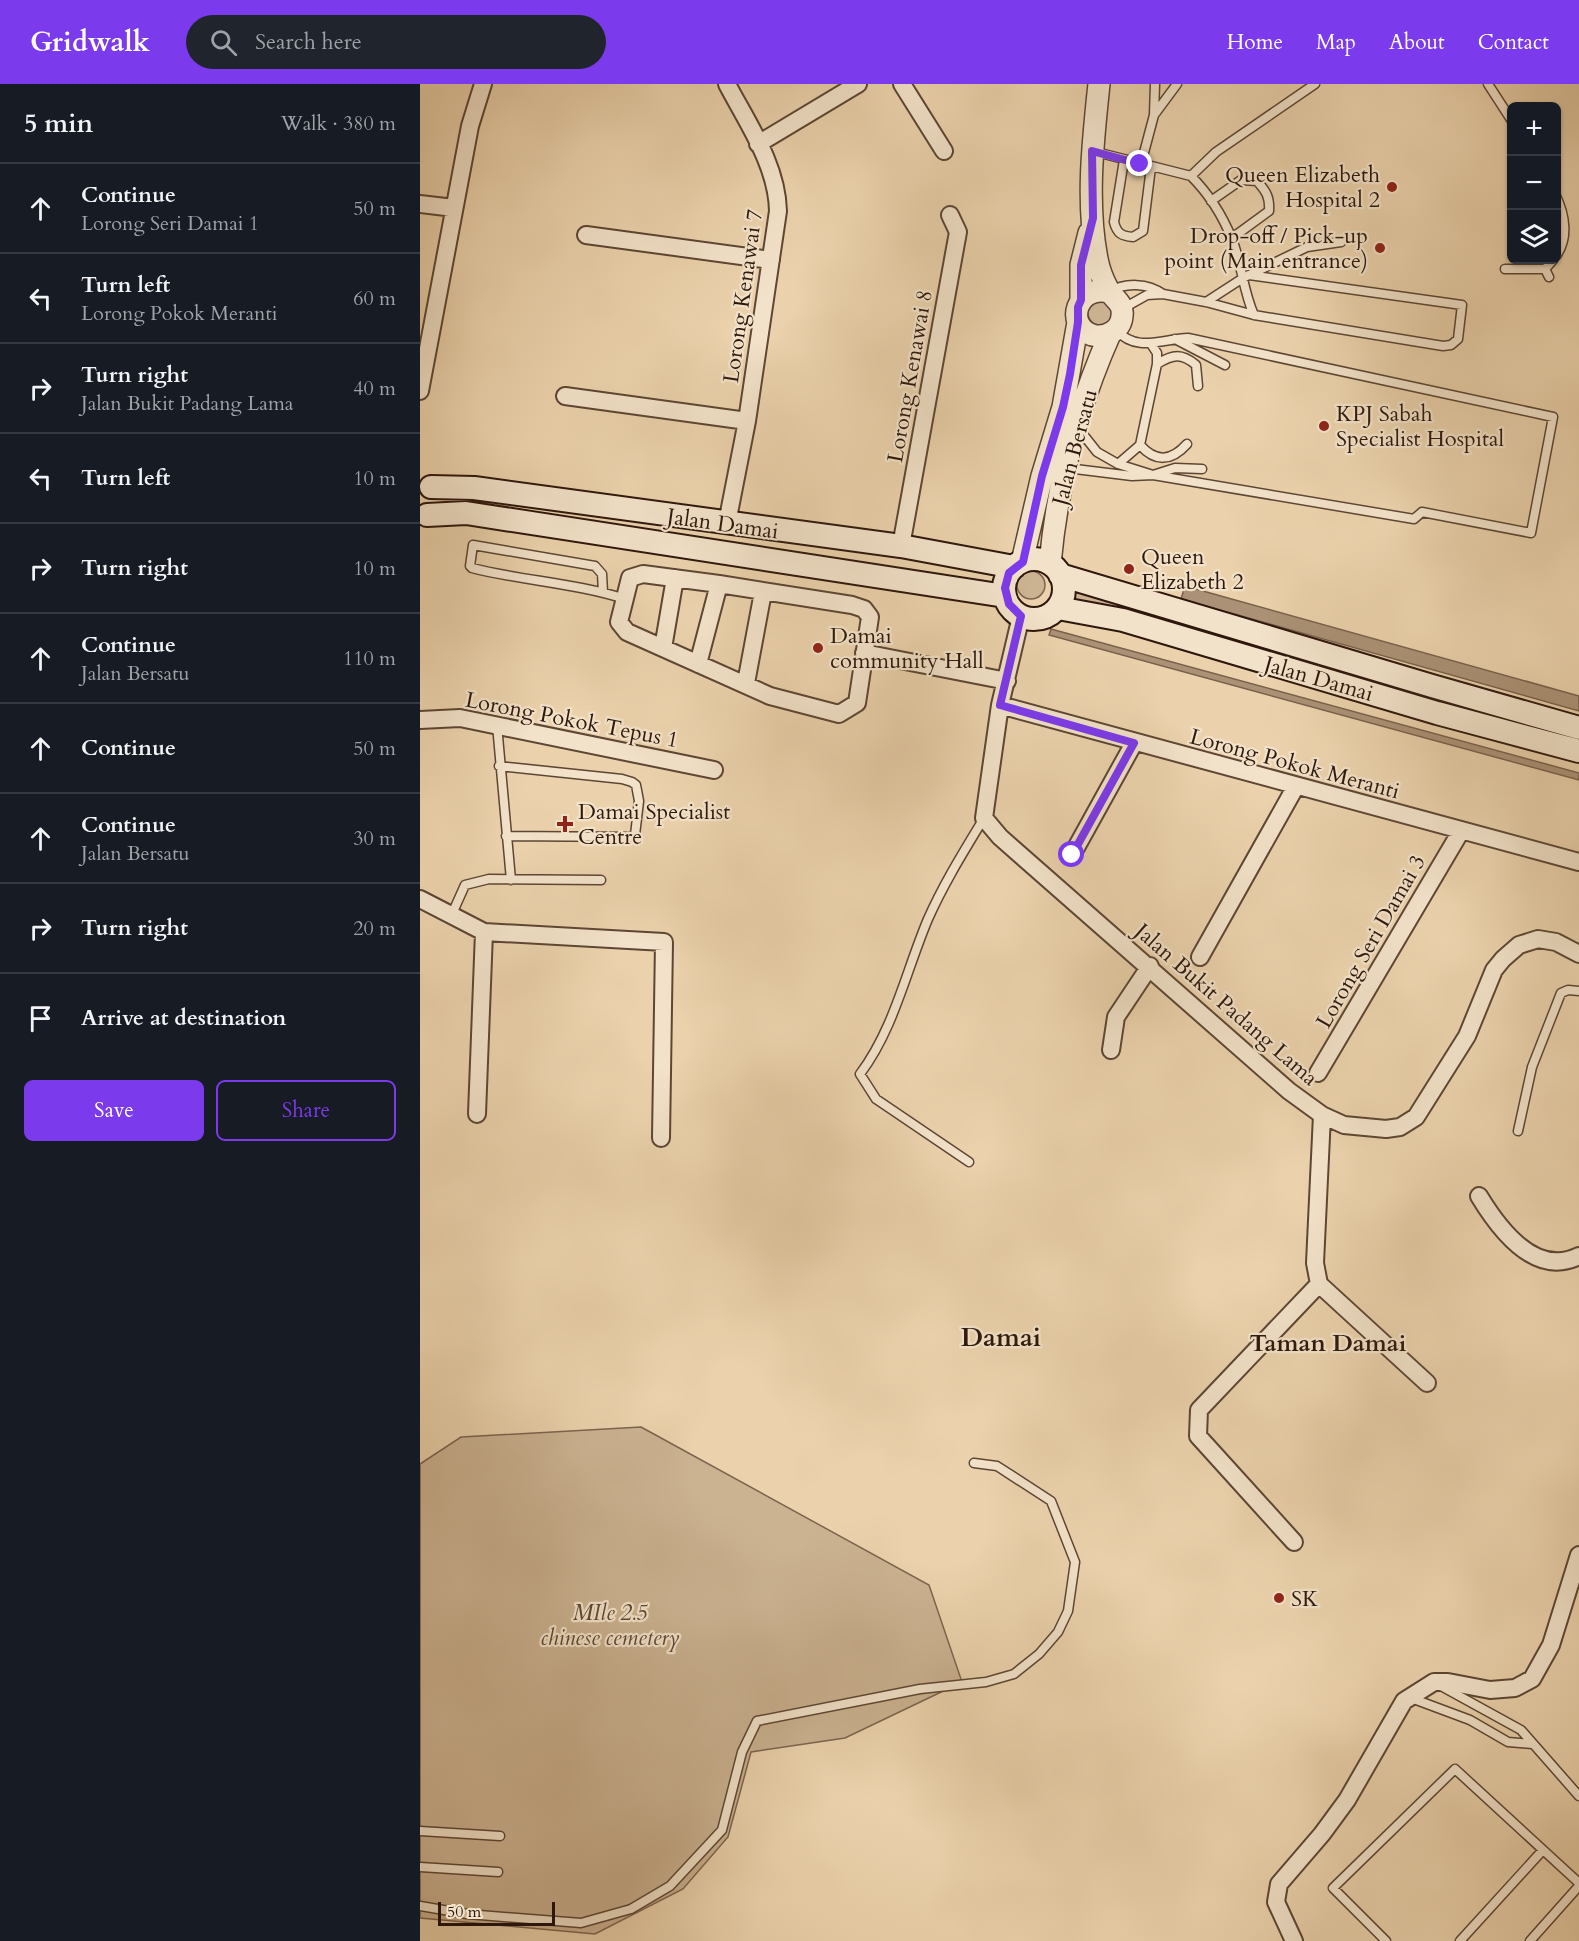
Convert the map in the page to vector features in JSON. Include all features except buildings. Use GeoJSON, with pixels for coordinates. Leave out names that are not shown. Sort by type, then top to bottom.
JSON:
{"type":"FeatureCollection","features":[{"type":"Feature","properties":{"kind":"main road","name":"Jalan Damai"},"geometry":{"type":"LineString","coordinates":[[425,481],[1018,564]]}},
{"type":"Feature","properties":{"kind":"main road"},"geometry":{"type":"LineString","coordinates":[[423,517],[432,502],[425,481]]}},
{"type":"Feature","properties":{"kind":"main road","name":"Jalan Damai"},"geometry":{"type":"LineString","coordinates":[[423,517],[466,513],[1005,596]]}},
{"type":"Feature","properties":{"kind":"main road"},"geometry":{"type":"LineString","coordinates":[[1032,559],[1055,569],[1064,592],[1058,608],[1041,619],[1021,616],[1014,611],[1005,596],[1006,580],[1018,564],[1032,559]]}},
{"type":"Feature","properties":{"kind":"main road","name":"Jalan Damai"},"geometry":{"type":"LineString","coordinates":[[1055,569],[1420,683],[1579,728]]}},
{"type":"Feature","properties":{"kind":"main road","name":"Jalan Damai"},"geometry":{"type":"LineString","coordinates":[[1058,608],[1123,620],[1437,713],[1579,751]]}},
{"type":"Feature","properties":{"kind":"street"},"geometry":{"type":"LineString","coordinates":[[420,391],[421,372],[470,126],[483,84]]}},
{"type":"Feature","properties":{"kind":"street","name":"Lorong Kenawai 7"},"geometry":{"type":"LineString","coordinates":[[727,524],[747,421],[778,211],[778,188],[728,84]]}},
{"type":"Feature","properties":{"kind":"street"},"geometry":{"type":"LineString","coordinates":[[758,144],[858,84]]}},
{"type":"Feature","properties":{"kind":"street"},"geometry":{"type":"LineString","coordinates":[[902,84],[944,151]]}},
{"type":"Feature","properties":{"kind":"street"},"geometry":{"type":"LineString","coordinates":[[1093,218],[1081,265],[1081,300],[1078,307],[1078,322],[1095,336],[1113,332],[1120,324],[1122,309],[1109,292],[1097,258],[1093,218],[1092,151],[1099,84]]}},
{"type":"Feature","properties":{"kind":"street"},"geometry":{"type":"LineString","coordinates":[[420,204],[454,208]]}},
{"type":"Feature","properties":{"kind":"street","name":"Lorong Kenawai 8"},"geometry":{"type":"LineString","coordinates":[[901,546],[958,232],[950,215]]}},
{"type":"Feature","properties":{"kind":"street"},"geometry":{"type":"LineString","coordinates":[[586,235],[771,260]]}},
{"type":"Feature","properties":{"kind":"street"},"geometry":{"type":"LineString","coordinates":[[1081,300],[1094,291],[1109,292]]}},
{"type":"Feature","properties":{"kind":"street","name":"Jalan Bersatu"},"geometry":{"type":"LineString","coordinates":[[1018,564],[1063,407],[1078,322]]}},
{"type":"Feature","properties":{"kind":"street","name":"Jalan Bersatu"},"geometry":{"type":"LineString","coordinates":[[1055,569],[1064,468],[1097,363],[1113,332]]}},
{"type":"Feature","properties":{"kind":"street"},"geometry":{"type":"LineString","coordinates":[[565,396],[747,421]]}},
{"type":"Feature","properties":{"kind":"street"},"geometry":{"type":"LineString","coordinates":[[643,573],[719,584],[864,609],[870,617],[857,703],[839,714],[770,696],[746,683],[627,632],[619,622],[630,578],[643,573]]}},
{"type":"Feature","properties":{"kind":"street"},"geometry":{"type":"LineString","coordinates":[[663,648],[675,578]]}},
{"type":"Feature","properties":{"kind":"street"},"geometry":{"type":"LineString","coordinates":[[698,664],[719,584]]}},
{"type":"Feature","properties":{"kind":"street"},"geometry":{"type":"LineString","coordinates":[[746,683],[763,592]]}},
{"type":"Feature","properties":{"kind":"street"},"geometry":{"type":"LineString","coordinates":[[984,818],[1000,705],[1021,616]]}},
{"type":"Feature","properties":{"kind":"street"},"geometry":{"type":"LineString","coordinates":[[864,653],[1007,681]]}},
{"type":"Feature","properties":{"kind":"street","name":"Lorong Pokok Meranti"},"geometry":{"type":"LineString","coordinates":[[1000,705],[1579,862]]}},
{"type":"Feature","properties":{"kind":"street","name":"Lorong Pokok Tepus 1"},"geometry":{"type":"LineString","coordinates":[[420,720],[460,718],[714,770]]}},
{"type":"Feature","properties":{"kind":"street"},"geometry":{"type":"LineString","coordinates":[[1072,855],[1134,743]]}},
{"type":"Feature","properties":{"kind":"street"},"geometry":{"type":"LineString","coordinates":[[1200,957],[1296,786]]}},
{"type":"Feature","properties":{"kind":"street","name":"Jalan Bukit Padang Lama"},"geometry":{"type":"LineString","coordinates":[[984,818],[1000,837],[1150,966],[1227,1037],[1322,1115],[1344,1125],[1386,1129],[1401,1127],[1416,1118],[1467,1036],[1494,970],[1503,958],[1520,945],[1538,939],[1556,942],[1579,954]]}},
{"type":"Feature","properties":{"kind":"street","name":"Lorong Seri Damai 3"},"geometry":{"type":"LineString","coordinates":[[1318,1073],[1461,831]]}},
{"type":"Feature","properties":{"kind":"street"},"geometry":{"type":"LineString","coordinates":[[420,899],[484,932],[664,942],[662,1138]]}},
{"type":"Feature","properties":{"kind":"street"},"geometry":{"type":"LineString","coordinates":[[477,1114],[484,932]]}},
{"type":"Feature","properties":{"kind":"street"},"geometry":{"type":"LineString","coordinates":[[1111,1050],[1116,1017],[1150,966]]}},
{"type":"Feature","properties":{"kind":"street"},"geometry":{"type":"LineString","coordinates":[[1322,1115],[1315,1263],[1320,1284],[1427,1383]]}},
{"type":"Feature","properties":{"kind":"street"},"geometry":{"type":"LineString","coordinates":[[1479,1196],[1496,1224],[1522,1250],[1550,1262],[1571,1260],[1579,1256]]}},
{"type":"Feature","properties":{"kind":"street"},"geometry":{"type":"LineString","coordinates":[[1294,1542],[1198,1436],[1199,1410],[1320,1284]]}},
{"type":"Feature","properties":{"kind":"street"},"geometry":{"type":"LineString","coordinates":[[1294,1941],[1276,1902],[1279,1884],[1322,1834],[1347,1800],[1408,1697],[1434,1682],[1448,1682],[1490,1690],[1515,1688],[1532,1679],[1551,1645],[1572,1590],[1579,1555]]}},
{"type":"Feature","properties":{"kind":"lane"},"geometry":{"type":"LineString","coordinates":[[1140,164],[1154,115],[1155,84]]}},
{"type":"Feature","properties":{"kind":"lane"},"geometry":{"type":"LineString","coordinates":[[1154,115],[1177,84]]}},
{"type":"Feature","properties":{"kind":"lane"},"geometry":{"type":"LineString","coordinates":[[1191,176],[1216,152],[1315,84]]}},
{"type":"Feature","properties":{"kind":"lane"},"geometry":{"type":"LineString","coordinates":[[1488,84],[1507,113]]}},
{"type":"Feature","properties":{"kind":"lane"},"geometry":{"type":"LineString","coordinates":[[1092,151],[1191,176],[1211,201],[1232,238],[1246,276],[1246,299],[1254,315]]}},
{"type":"Feature","properties":{"kind":"lane"},"geometry":{"type":"LineString","coordinates":[[1124,160],[1114,222],[1116,230],[1122,236],[1133,237],[1143,231],[1151,167]]}},
{"type":"Feature","properties":{"kind":"lane"},"geometry":{"type":"LineString","coordinates":[[1211,201],[1241,180],[1257,181],[1266,191],[1270,201],[1269,211],[1232,238]]}},
{"type":"Feature","properties":{"kind":"lane"},"geometry":{"type":"LineString","coordinates":[[1561,213],[1565,230],[1561,250]]}},
{"type":"Feature","properties":{"kind":"lane"},"geometry":{"type":"LineString","coordinates":[[1206,302],[1246,276],[1306,247],[1341,242]]}},
{"type":"Feature","properties":{"kind":"lane"},"geometry":{"type":"LineString","coordinates":[[1505,269],[1547,273],[1551,264]]}},
{"type":"Feature","properties":{"kind":"lane"},"geometry":{"type":"LineString","coordinates":[[1122,309],[1147,295],[1163,294],[1206,302],[1254,315],[1443,346],[1451,345],[1458,339],[1462,304],[1246,276]]}},
{"type":"Feature","properties":{"kind":"lane"},"geometry":{"type":"LineString","coordinates":[[1109,292],[1121,285],[1154,288],[1163,294]]}},
{"type":"Feature","properties":{"kind":"lane"},"geometry":{"type":"LineString","coordinates":[[1077,427],[1097,452],[1118,464],[1153,475],[1414,519],[1422,512],[1531,533],[1553,417],[1316,367],[1241,348],[1188,338],[1174,338],[1151,344],[1125,340],[1113,332]]}},
{"type":"Feature","properties":{"kind":"lane"},"geometry":{"type":"LineString","coordinates":[[1174,338],[1225,365]]}},
{"type":"Feature","properties":{"kind":"lane"},"geometry":{"type":"LineString","coordinates":[[1118,464],[1140,445],[1157,364],[1156,352],[1151,344]]}},
{"type":"Feature","properties":{"kind":"lane"},"geometry":{"type":"LineString","coordinates":[[1157,364],[1171,356],[1180,355],[1189,359],[1196,365],[1198,386]]}},
{"type":"Feature","properties":{"kind":"lane"},"geometry":{"type":"LineString","coordinates":[[1140,445],[1148,455],[1158,459],[1172,457],[1186,444]]}},
{"type":"Feature","properties":{"kind":"lane"},"geometry":{"type":"LineString","coordinates":[[1064,468],[1072,466],[1132,476],[1153,475],[1175,468],[1202,469]]}},
{"type":"Feature","properties":{"kind":"lane"},"geometry":{"type":"LineString","coordinates":[[603,592],[602,574],[595,566],[473,545],[470,566],[472,568],[506,577],[603,592],[625,599]]}},
{"type":"Feature","properties":{"kind":"lane"},"geometry":{"type":"LineString","coordinates":[[497,725],[511,880]]}},
{"type":"Feature","properties":{"kind":"lane"},"geometry":{"type":"LineString","coordinates":[[499,766],[622,779],[632,782],[638,791],[635,835],[631,837],[506,836]]}},
{"type":"Feature","properties":{"kind":"lane"},"geometry":{"type":"LineString","coordinates":[[969,1162],[876,1100],[860,1074],[878,1050],[928,919],[952,870],[984,818]]}},
{"type":"Feature","properties":{"kind":"lane"},"geometry":{"type":"LineString","coordinates":[[452,914],[465,885],[489,879],[601,880]]}},
{"type":"Feature","properties":{"kind":"lane"},"geometry":{"type":"LineString","coordinates":[[1518,1131],[1532,1067],[1561,993],[1568,990],[1579,991]]}},
{"type":"Feature","properties":{"kind":"lane"},"geometry":{"type":"LineString","coordinates":[[420,1906],[467,1914],[581,1923],[631,1909],[670,1886],[722,1830],[742,1752],[756,1721],[920,1689],[986,1682],[1014,1674],[1039,1654],[1058,1632],[1068,1611],[1075,1562],[1064,1527],[1051,1501],[997,1466],[974,1463]]}},
{"type":"Feature","properties":{"kind":"lane"},"geometry":{"type":"LineString","coordinates":[[1434,1682],[1521,1730],[1579,1796]]}},
{"type":"Feature","properties":{"kind":"lane"},"geometry":{"type":"LineString","coordinates":[[1408,1697],[1470,1720],[1508,1742],[1532,1744]]}},
{"type":"Feature","properties":{"kind":"lane"},"geometry":{"type":"LineString","coordinates":[[1386,1941],[1333,1888],[1455,1769],[1579,1884],[1530,1941]]}},
{"type":"Feature","properties":{"kind":"lane"},"geometry":{"type":"LineString","coordinates":[[420,1831],[500,1836]]}},
{"type":"Feature","properties":{"kind":"lane"},"geometry":{"type":"LineString","coordinates":[[1460,1941],[1542,1851]]}},
{"type":"Feature","properties":{"kind":"lane"},"geometry":{"type":"LineString","coordinates":[[420,1867],[498,1872]]}},
{"type":"Feature","properties":{"kind":"green space"},"geometry":{"type":"Polygon","coordinates":[[[1100,301],[1109,304],[1112,313],[1109,322],[1100,325],[1091,322],[1088,313],[1091,304],[1100,301]]]}},
{"type":"Feature","properties":{"kind":"green space"},"geometry":{"type":"Polygon","coordinates":[[[1031,571],[1041,575],[1045,585],[1041,595],[1031,599],[1021,595],[1017,585],[1021,575],[1031,571]]]}},
{"type":"Feature","properties":{"kind":"green space"},"geometry":{"type":"Polygon","coordinates":[[[1072,585],[1539,726],[1151,617],[1066,601],[1072,585]]]}},
{"type":"Feature","properties":{"kind":"green space","name":"MIle 2.5 chinese cemetery"},"geometry":{"type":"Polygon","coordinates":[[[641,1427],[929,1585],[962,1682],[845,1738],[751,1752],[728,1837],[683,1889],[595,1934],[420,1918],[420,1464],[461,1437],[641,1427]]]}},
{"type":"Feature","properties":{"kind":"shaded area"},"geometry":{"type":"Polygon","coordinates":[[[1185,586],[1579,696],[1579,711],[1181,599],[1185,586]]]}},
{"type":"Feature","properties":{"kind":"shaded area"},"geometry":{"type":"Polygon","coordinates":[[[1051,629],[1579,773],[1579,780],[1049,635],[1051,629]]]}},
{"type":"Feature","properties":{"kind":"place","name":"Queen Elizabeth Hospital 2"},"geometry":{"type":"Point","coordinates":[1392,187]}},
{"type":"Feature","properties":{"kind":"place","name":"Drop-off / Pick-up point (Main entrance)"},"geometry":{"type":"Point","coordinates":[1380,248]}},
{"type":"Feature","properties":{"kind":"place","name":"KPJ Sabah Specialist Hospital"},"geometry":{"type":"Point","coordinates":[1324,426]}},
{"type":"Feature","properties":{"kind":"place","name":"Queen Elizabeth 2"},"geometry":{"type":"Point","coordinates":[1129,569]}},
{"type":"Feature","properties":{"kind":"place","name":"Damai community Hall"},"geometry":{"type":"Point","coordinates":[818,648]}},
{"type":"Feature","properties":{"kind":"place","name":"Damai Specialist Centre"},"geometry":{"type":"Point","coordinates":[565,824]}},
{"type":"Feature","properties":{"kind":"place","name":"SK"},"geometry":{"type":"Point","coordinates":[1279,1598]}},
{"type":"Feature","properties":{"kind":"district","name":"Damai"},"geometry":{"type":"Point","coordinates":[1001,1337]}},
{"type":"Feature","properties":{"kind":"district","name":"Taman Damai"},"geometry":{"type":"Point","coordinates":[1328,1343]}},
{"type":"Feature","properties":{"kind":"route"},"geometry":{"type":"LineString","coordinates":[[1072,855],[1134,743],[1000,705],[1021,616],[1009,604],[1005,596],[1005,588],[1009,573],[1023,562],[1042,476],[1063,407],[1070,374],[1078,307],[1081,300],[1081,265],[1093,218],[1092,151],[1140,164]]}}]}
